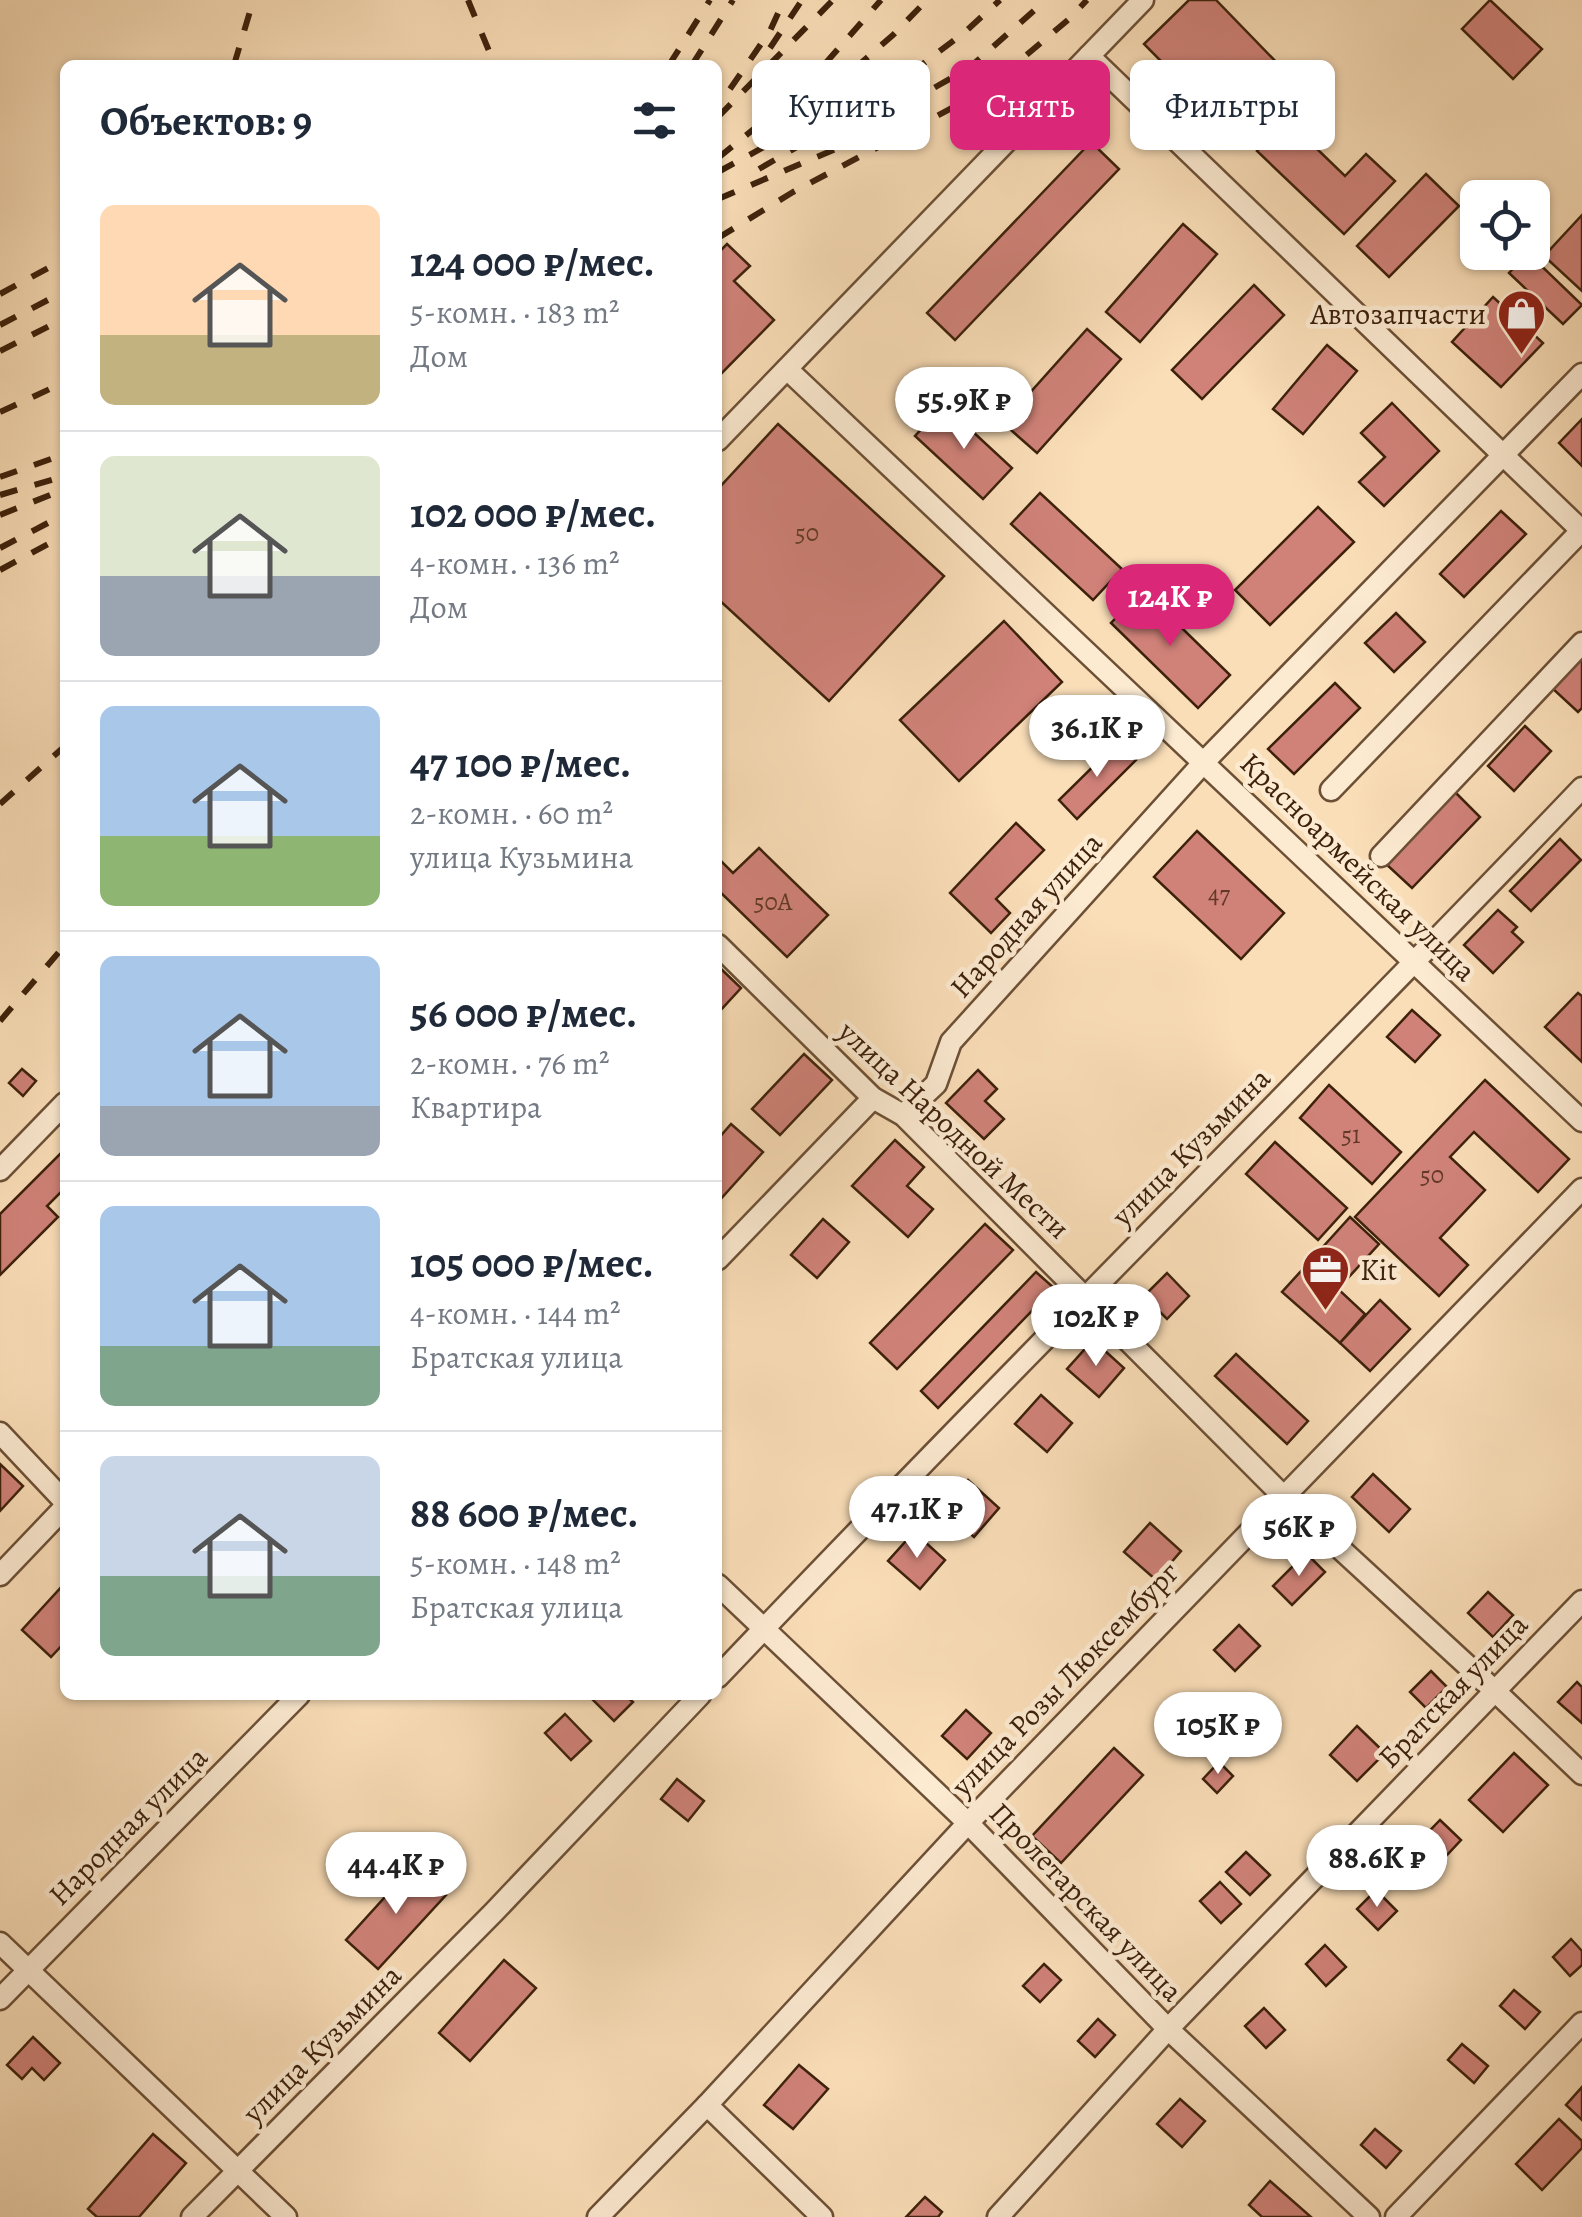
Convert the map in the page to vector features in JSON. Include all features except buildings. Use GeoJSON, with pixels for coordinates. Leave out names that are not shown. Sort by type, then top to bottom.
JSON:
{"type":"FeatureCollection","features":[{"type":"Feature","properties":{"kind":"street"},"geometry":{"type":"LineString","coordinates":[[722,436],[1143,0]]}},
{"type":"Feature","properties":{"kind":"street"},"geometry":{"type":"LineString","coordinates":[[1090,56],[1582,531],[1331,790]]}},
{"type":"Feature","properties":{"kind":"street","name":"Красноармейская улица"},"geometry":{"type":"LineString","coordinates":[[787,369],[1582,1121]]}},
{"type":"Feature","properties":{"kind":"street","name":"Народная улица"},"geometry":{"type":"LineString","coordinates":[[903,1116],[936,1084],[951,1042],[1204,762],[1582,374]]}},
{"type":"Feature","properties":{"kind":"street"},"geometry":{"type":"LineString","coordinates":[[1382,856],[1582,642]]}},
{"type":"Feature","properties":{"kind":"street","name":"улица Кузьмина"},"geometry":{"type":"LineString","coordinates":[[722,1673],[1582,788]]}},
{"type":"Feature","properties":{"kind":"street","name":"улица Народной Мести"},"geometry":{"type":"LineString","coordinates":[[722,949],[872,1098],[903,1116],[1284,1497],[1582,1774]]}},
{"type":"Feature","properties":{"kind":"street"},"geometry":{"type":"LineString","coordinates":[[722,1255],[872,1098]]}},
{"type":"Feature","properties":{"kind":"street"},"geometry":{"type":"LineString","coordinates":[[0,1170],[60,1107]]}},
{"type":"Feature","properties":{"kind":"street","name":"улица Розы Люксембург"},"geometry":{"type":"LineString","coordinates":[[598,2217],[968,1822],[1582,1190]]}},
{"type":"Feature","properties":{"kind":"street"},"geometry":{"type":"LineString","coordinates":[[0,1433],[60,1499]]}},
{"type":"Feature","properties":{"kind":"street"},"geometry":{"type":"LineString","coordinates":[[0,1576],[60,1510]]}},
{"type":"Feature","properties":{"kind":"street","name":"Пролетарская улица"},"geometry":{"type":"LineString","coordinates":[[722,1589],[968,1822],[1168,2029],[1369,2217]]}},
{"type":"Feature","properties":{"kind":"street","name":"Братская улица"},"geometry":{"type":"LineString","coordinates":[[998,2217],[1168,2029],[1582,1601]]}},
{"type":"Feature","properties":{"kind":"street","name":"Народная улица"},"geometry":{"type":"LineString","coordinates":[[0,2000],[176,1822],[289,1700]]}},
{"type":"Feature","properties":{"kind":"street","name":"улица Кузьмина"},"geometry":{"type":"LineString","coordinates":[[192,2217],[494,1912],[695,1700]]}},
{"type":"Feature","properties":{"kind":"street"},"geometry":{"type":"LineString","coordinates":[[0,1943],[286,2217]]}},
{"type":"Feature","properties":{"kind":"street"},"geometry":{"type":"LineString","coordinates":[[1396,2217],[1582,2023]]}},
{"type":"Feature","properties":{"kind":"street"},"geometry":{"type":"LineString","coordinates":[[707,2105],[822,2217]]}},
{"type":"Feature","properties":{"kind":"railway"},"geometry":{"type":"LineString","coordinates":[[235,60],[251,0]]}},
{"type":"Feature","properties":{"kind":"railway"},"geometry":{"type":"LineString","coordinates":[[468,0],[490,60]]}},
{"type":"Feature","properties":{"kind":"railway"},"geometry":{"type":"LineString","coordinates":[[672,60],[710,0]]}},
{"type":"Feature","properties":{"kind":"railway"},"geometry":{"type":"LineString","coordinates":[[695,60],[733,0]]}},
{"type":"Feature","properties":{"kind":"railway"},"geometry":{"type":"LineString","coordinates":[[730,89],[770,31],[784,0]]}},
{"type":"Feature","properties":{"kind":"railway"},"geometry":{"type":"LineString","coordinates":[[770,48],[802,0]]}},
{"type":"Feature","properties":{"kind":"railway"},"geometry":{"type":"LineString","coordinates":[[722,113],[833,0]]}},
{"type":"Feature","properties":{"kind":"railway"},"geometry":{"type":"LineString","coordinates":[[722,155],[802,90],[881,0]]}},
{"type":"Feature","properties":{"kind":"railway"},"geometry":{"type":"LineString","coordinates":[[864,60],[927,0]]}},
{"type":"Feature","properties":{"kind":"railway"},"geometry":{"type":"LineString","coordinates":[[759,169],[868,106],[1000,0]]}},
{"type":"Feature","properties":{"kind":"railway"},"geometry":{"type":"LineString","coordinates":[[930,90],[969,68],[1046,0]]}},
{"type":"Feature","properties":{"kind":"railway"},"geometry":{"type":"LineString","coordinates":[[722,236],[793,192],[984,91],[1087,0]]}},
{"type":"Feature","properties":{"kind":"railway"},"geometry":{"type":"LineString","coordinates":[[722,170],[758,150]]}},
{"type":"Feature","properties":{"kind":"railway"},"geometry":{"type":"LineString","coordinates":[[722,197],[833,150]]}},
{"type":"Feature","properties":{"kind":"railway"},"geometry":{"type":"LineString","coordinates":[[0,294],[60,262]]}},
{"type":"Feature","properties":{"kind":"railway"},"geometry":{"type":"LineString","coordinates":[[0,325],[60,294]]}},
{"type":"Feature","properties":{"kind":"railway"},"geometry":{"type":"LineString","coordinates":[[0,351],[60,321]]}},
{"type":"Feature","properties":{"kind":"railway"},"geometry":{"type":"LineString","coordinates":[[0,412],[60,384]]}},
{"type":"Feature","properties":{"kind":"railway"},"geometry":{"type":"LineString","coordinates":[[0,477],[60,456]]}},
{"type":"Feature","properties":{"kind":"railway"},"geometry":{"type":"LineString","coordinates":[[0,495],[60,477]]}},
{"type":"Feature","properties":{"kind":"railway"},"geometry":{"type":"LineString","coordinates":[[0,515],[60,491]]}},
{"type":"Feature","properties":{"kind":"railway"},"geometry":{"type":"LineString","coordinates":[[0,548],[60,517]]}},
{"type":"Feature","properties":{"kind":"railway"},"geometry":{"type":"LineString","coordinates":[[0,570],[60,538]]}},
{"type":"Feature","properties":{"kind":"railway"},"geometry":{"type":"LineString","coordinates":[[0,804],[60,750]]}},
{"type":"Feature","properties":{"kind":"railway"},"geometry":{"type":"LineString","coordinates":[[0,1021],[60,951]]}},
{"type":"Feature","properties":{"kind":"place","name":"Автозапчасти"},"geometry":{"type":"Point","coordinates":[1521,356]}},
{"type":"Feature","properties":{"kind":"place","name":"Kit"},"geometry":{"type":"Point","coordinates":[1325,1312]}}]}
